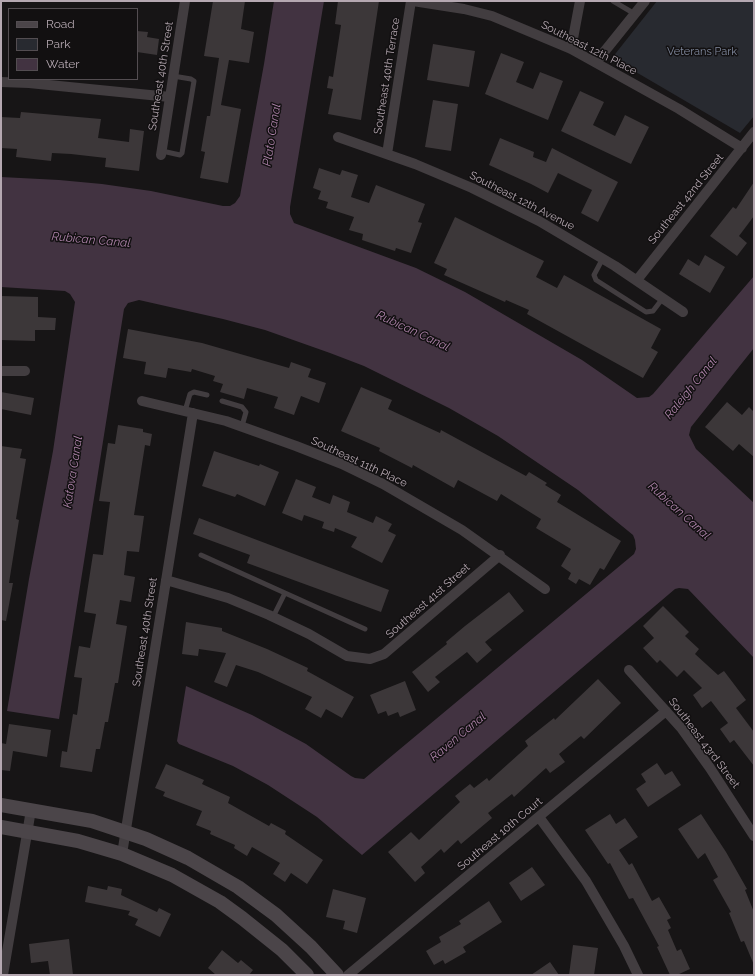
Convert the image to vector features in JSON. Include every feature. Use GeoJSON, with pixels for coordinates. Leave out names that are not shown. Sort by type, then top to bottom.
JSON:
{"type":"FeatureCollection","features":[{"type":"Feature","properties":{"kind":"main road"},"geometry":{"type":"LineString","coordinates":[[1,805],[92,821],[125,832],[188,858],[238,887],[294,931],[337,975]]}},
{"type":"Feature","properties":{"kind":"main road"},"geometry":{"type":"LineString","coordinates":[[1,827],[78,840],[122,854],[172,876],[220,902],[264,935],[308,975]]}},
{"type":"Feature","properties":{"kind":"street","name":"Southeast 40th Street"},"geometry":{"type":"LineString","coordinates":[[161,153],[185,1]]}},
{"type":"Feature","properties":{"kind":"street","name":"Southeast 12th Place"},"geometry":{"type":"LineString","coordinates":[[412,1],[464,9],[492,16],[571,50],[596,62],[742,148]]}},
{"type":"Feature","properties":{"kind":"street","name":"Southeast 40th Terrace"},"geometry":{"type":"LineString","coordinates":[[387,154],[412,1]]}},
{"type":"Feature","properties":{"kind":"street"},"geometry":{"type":"LineString","coordinates":[[571,50],[580,1]]}},
{"type":"Feature","properties":{"kind":"street"},"geometry":{"type":"LineString","coordinates":[[596,62],[645,1]]}},
{"type":"Feature","properties":{"kind":"street"},"geometry":{"type":"LineString","coordinates":[[1,82],[29,83],[170,97]]}},
{"type":"Feature","properties":{"kind":"street","name":"Southeast 42nd Street"},"geometry":{"type":"LineString","coordinates":[[637,280],[754,132]]}},
{"type":"Feature","properties":{"kind":"street","name":"Southeast 12th Avenue"},"geometry":{"type":"LineString","coordinates":[[338,137],[387,154],[472,188],[539,221],[603,258],[683,312]]}},
{"type":"Feature","properties":{"kind":"street"},"geometry":{"type":"LineString","coordinates":[[1,371],[25,371]]}},
{"type":"Feature","properties":{"kind":"street","name":"Southeast 11th Place"},"geometry":{"type":"LineString","coordinates":[[142,401],[242,426],[316,454],[383,484],[462,530],[500,555],[545,589]]}},
{"type":"Feature","properties":{"kind":"street","name":"Southeast 40th Street"},"geometry":{"type":"LineString","coordinates":[[122,854],[166,580],[189,412]]}},
{"type":"Feature","properties":{"kind":"street","name":"Southeast 41st Street"},"geometry":{"type":"LineString","coordinates":[[273,617],[309,634],[347,656],[370,659],[384,654],[500,555]]}},
{"type":"Feature","properties":{"kind":"street"},"geometry":{"type":"LineString","coordinates":[[166,580],[228,598],[273,617]]}},
{"type":"Feature","properties":{"kind":"street","name":"Southeast 43rd Street"},"geometry":{"type":"LineString","coordinates":[[629,670],[666,711],[710,768],[754,836]]}},
{"type":"Feature","properties":{"kind":"street","name":"Southeast 10th Court"},"geometry":{"type":"LineString","coordinates":[[348,975],[666,711]]}},
{"type":"Feature","properties":{"kind":"street"},"geometry":{"type":"LineString","coordinates":[[3,975],[31,810]]}},
{"type":"Feature","properties":{"kind":"street"},"geometry":{"type":"LineString","coordinates":[[539,817],[596,897],[638,975]]}},
{"type":"Feature","properties":{"kind":"lane"},"geometry":{"type":"LineString","coordinates":[[613,1],[635,14]]}},
{"type":"Feature","properties":{"kind":"lane"},"geometry":{"type":"LineString","coordinates":[[161,153],[180,155],[182,153],[194,81],[191,79],[173,76]]}},
{"type":"Feature","properties":{"kind":"lane"},"geometry":{"type":"LineString","coordinates":[[603,258],[594,275],[596,280],[646,312],[653,311],[663,298]]}},
{"type":"Feature","properties":{"kind":"lane"},"geometry":{"type":"LineString","coordinates":[[189,412],[190,394],[194,392],[206,395]]}},
{"type":"Feature","properties":{"kind":"lane"},"geometry":{"type":"LineString","coordinates":[[222,401],[242,407],[246,412],[242,426]]}},
{"type":"Feature","properties":{"kind":"lane"},"geometry":{"type":"LineString","coordinates":[[201,555],[365,629]]}},
{"type":"Feature","properties":{"kind":"lane"},"geometry":{"type":"LineString","coordinates":[[273,617],[285,593]]}},
{"type":"Feature","properties":{"kind":"green space","name":"Veterans Park"},"geometry":{"type":"Polygon","coordinates":[[[657,1],[754,1],[754,116],[740,133],[612,58],[657,1]]]}},
{"type":"Feature","properties":{"kind":"water"},"geometry":{"type":"Polygon","coordinates":[[[274,1],[324,1],[290,207],[290,214],[294,223],[416,268],[465,292],[582,360],[637,398],[649,397],[653,394],[754,276],[754,348],[691,427],[689,435],[696,449],[754,503],[754,658],[688,589],[675,589],[362,855],[317,817],[268,785],[233,766],[179,744],[177,741],[186,686],[252,715],[306,744],[351,776],[364,779],[634,554],[636,549],[633,535],[578,490],[498,436],[449,408],[364,366],[265,330],[139,300],[128,303],[124,309],[59,719],[7,711],[29,579],[53,451],[75,302],[70,294],[65,291],[1,287],[1,177],[102,184],[151,191],[223,206],[230,206],[235,203],[240,196],[274,1]]]}},
{"type":"Feature","properties":{"kind":"building"},"geometry":{"type":"Polygon","coordinates":[[[213,1],[245,1],[241,29],[254,32],[249,63],[229,60],[221,105],[241,109],[228,183],[200,178],[205,152],[201,151],[207,116],[210,116],[219,58],[204,56],[213,1]]]}},
{"type":"Feature","properties":{"kind":"building"},"geometry":{"type":"Polygon","coordinates":[[[338,1],[379,1],[361,120],[328,114],[333,89],[327,88],[329,76],[333,77],[341,25],[335,24],[338,1]]]}},
{"type":"Feature","properties":{"kind":"building"},"geometry":{"type":"Polygon","coordinates":[[[138,31],[148,32],[147,37],[159,39],[157,55],[138,52],[138,31]]]}},
{"type":"Feature","properties":{"kind":"building"},"geometry":{"type":"Polygon","coordinates":[[[433,44],[475,51],[469,87],[427,80],[433,44]]]}},
{"type":"Feature","properties":{"kind":"building"},"geometry":{"type":"Polygon","coordinates":[[[501,53],[524,62],[516,82],[533,89],[540,72],[563,81],[548,120],[485,94],[501,53]]]}},
{"type":"Feature","properties":{"kind":"building"},"geometry":{"type":"Polygon","coordinates":[[[580,91],[604,102],[593,125],[615,136],[625,115],[649,127],[631,164],[561,131],[580,91]]]}},
{"type":"Feature","properties":{"kind":"building"},"geometry":{"type":"Polygon","coordinates":[[[433,100],[458,104],[451,151],[425,147],[433,100]]]}},
{"type":"Feature","properties":{"kind":"building"},"geometry":{"type":"Polygon","coordinates":[[[21,112],[101,119],[98,138],[129,142],[130,129],[144,131],[139,171],[105,167],[106,158],[71,154],[52,153],[51,161],[16,157],[17,149],[1,148],[1,117],[20,118],[21,112]]]}},
{"type":"Feature","properties":{"kind":"building"},"geometry":{"type":"Polygon","coordinates":[[[500,138],[534,152],[533,157],[546,162],[552,148],[618,182],[598,222],[581,213],[592,190],[558,173],[548,193],[489,165],[500,138]]]}},
{"type":"Feature","properties":{"kind":"building"},"geometry":{"type":"Polygon","coordinates":[[[319,168],[340,175],[342,170],[358,175],[351,197],[369,203],[376,185],[425,204],[418,222],[422,223],[411,253],[396,248],[395,251],[362,240],[363,234],[349,230],[354,217],[326,208],[328,202],[318,199],[321,191],[313,188],[319,168]]]}},
{"type":"Feature","properties":{"kind":"building"},"geometry":{"type":"Polygon","coordinates":[[[754,182],[754,216],[739,236],[747,243],[737,256],[710,236],[733,207],[736,209],[754,182]]]}},
{"type":"Feature","properties":{"kind":"building"},"geometry":{"type":"Polygon","coordinates":[[[455,217],[544,261],[536,277],[557,288],[564,275],[661,329],[651,348],[658,352],[643,378],[527,314],[529,310],[506,300],[505,302],[444,275],[447,269],[434,263],[455,217]]]}},
{"type":"Feature","properties":{"kind":"building"},"geometry":{"type":"Polygon","coordinates":[[[705,255],[725,267],[710,293],[679,274],[688,259],[699,266],[705,255]]]}},
{"type":"Feature","properties":{"kind":"building"},"geometry":{"type":"Polygon","coordinates":[[[1,296],[38,297],[38,317],[56,318],[55,330],[35,330],[35,341],[1,340],[1,296]]]}},
{"type":"Feature","properties":{"kind":"building"},"geometry":{"type":"Polygon","coordinates":[[[128,329],[202,343],[289,368],[291,362],[311,369],[308,377],[326,383],[319,403],[301,396],[294,415],[274,408],[278,397],[247,388],[244,399],[220,392],[223,384],[213,381],[215,376],[192,369],[191,372],[168,368],[166,378],[144,374],[146,362],[123,358],[128,329]]]}},
{"type":"Feature","properties":{"kind":"building"},"geometry":{"type":"Polygon","coordinates":[[[361,387],[392,400],[388,409],[440,433],[441,430],[526,476],[529,472],[547,483],[545,485],[561,495],[557,502],[621,541],[604,570],[600,568],[590,585],[579,579],[576,584],[568,579],[571,573],[561,566],[571,549],[536,528],[541,519],[501,494],[497,501],[458,480],[454,488],[413,465],[412,468],[379,451],[380,448],[341,431],[361,387]]]}},
{"type":"Feature","properties":{"kind":"building"},"geometry":{"type":"Polygon","coordinates":[[[1,392],[34,398],[31,415],[1,409],[1,392]]]}},
{"type":"Feature","properties":{"kind":"building"},"geometry":{"type":"Polygon","coordinates":[[[727,402],[742,415],[749,407],[754,412],[754,457],[739,444],[733,451],[705,427],[727,402]]]}},
{"type":"Feature","properties":{"kind":"building"},"geometry":{"type":"Polygon","coordinates":[[[118,425],[143,429],[143,432],[152,434],[150,446],[145,445],[134,515],[144,516],[139,552],[127,551],[124,575],[135,577],[131,602],[120,600],[116,624],[127,626],[118,683],[115,683],[108,722],[105,722],[100,749],[96,749],[92,772],[60,767],[62,751],[67,752],[73,714],[77,715],[82,678],[74,677],[79,646],[90,648],[96,614],[84,612],[93,554],[103,555],[110,502],[99,501],[108,443],[115,444],[118,425]]]}},
{"type":"Feature","properties":{"kind":"building"},"geometry":{"type":"Polygon","coordinates":[[[1,446],[22,449],[20,458],[26,459],[16,519],[19,520],[9,583],[13,583],[6,621],[1,620],[1,446]]]}},
{"type":"Feature","properties":{"kind":"building"},"geometry":{"type":"Polygon","coordinates":[[[214,451],[259,466],[260,464],[279,472],[265,506],[237,494],[235,497],[202,486],[214,451]]]}},
{"type":"Feature","properties":{"kind":"building"},"geometry":{"type":"Polygon","coordinates":[[[296,479],[316,487],[312,497],[330,504],[333,495],[350,502],[347,512],[373,523],[376,516],[392,524],[388,531],[396,535],[382,563],[351,547],[357,537],[335,528],[334,532],[322,528],[324,522],[304,515],[302,521],[282,513],[296,479]]]}},
{"type":"Feature","properties":{"kind":"building"},"geometry":{"type":"Polygon","coordinates":[[[199,518],[389,590],[381,612],[247,563],[250,555],[193,534],[199,518]]]}},
{"type":"Feature","properties":{"kind":"building"},"geometry":{"type":"Polygon","coordinates":[[[509,592],[524,611],[485,642],[492,650],[477,663],[467,652],[435,677],[440,682],[428,692],[412,672],[447,644],[446,642],[465,626],[509,592]]]}},
{"type":"Feature","properties":{"kind":"building"},"geometry":{"type":"Polygon","coordinates":[[[663,606],[689,632],[685,636],[699,649],[695,654],[718,675],[724,671],[746,700],[736,708],[754,732],[754,766],[734,740],[730,743],[720,729],[728,723],[711,701],[702,708],[693,695],[702,688],[684,670],[677,677],[660,660],[657,663],[643,648],[654,638],[643,626],[663,606]]]}},
{"type":"Feature","properties":{"kind":"building"},"geometry":{"type":"Polygon","coordinates":[[[186,622],[222,628],[222,631],[267,649],[308,668],[307,671],[354,697],[342,718],[326,709],[321,718],[305,709],[312,697],[258,672],[236,665],[227,687],[214,682],[226,653],[199,649],[198,656],[182,654],[186,622]]]}},
{"type":"Feature","properties":{"kind":"building"},"geometry":{"type":"Polygon","coordinates":[[[598,679],[621,703],[584,739],[581,736],[559,754],[565,762],[550,773],[546,768],[514,797],[512,794],[488,813],[492,818],[461,844],[458,840],[444,853],[441,849],[421,867],[425,873],[415,882],[388,852],[411,832],[419,840],[460,802],[455,796],[470,784],[474,788],[487,778],[489,781],[528,746],[525,741],[554,718],[555,720],[598,679]]]}},
{"type":"Feature","properties":{"kind":"building"},"geometry":{"type":"Polygon","coordinates":[[[405,681],[416,710],[400,717],[398,712],[388,716],[386,711],[378,714],[370,695],[405,681]]]}},
{"type":"Feature","properties":{"kind":"building"},"geometry":{"type":"Polygon","coordinates":[[[9,724],[51,730],[47,757],[13,751],[10,771],[1,770],[1,743],[6,744],[9,724]]]}},
{"type":"Feature","properties":{"kind":"building"},"geometry":{"type":"Polygon","coordinates":[[[657,763],[665,775],[672,771],[681,785],[648,807],[636,789],[646,782],[641,774],[657,763]]]}},
{"type":"Feature","properties":{"kind":"building"},"geometry":{"type":"Polygon","coordinates":[[[166,764],[204,780],[202,784],[230,797],[228,803],[269,826],[271,823],[286,831],[285,834],[323,860],[307,884],[291,873],[285,882],[273,874],[280,863],[252,847],[247,856],[234,848],[235,845],[210,834],[211,831],[196,825],[202,811],[163,796],[165,792],[155,788],[166,764]]]}},
{"type":"Feature","properties":{"kind":"building"},"geometry":{"type":"Polygon","coordinates":[[[610,814],[616,824],[625,818],[638,837],[619,850],[629,865],[632,863],[652,901],[659,897],[671,918],[667,920],[671,928],[668,930],[677,951],[681,949],[690,969],[677,975],[670,975],[657,947],[659,946],[633,898],[629,899],[610,863],[608,864],[585,830],[610,814]]]}},
{"type":"Feature","properties":{"kind":"building"},"geometry":{"type":"Polygon","coordinates":[[[701,814],[726,852],[747,889],[745,890],[754,912],[754,965],[744,941],[741,942],[729,913],[731,912],[713,880],[718,877],[705,853],[698,859],[678,829],[701,814]]]}},
{"type":"Feature","properties":{"kind":"building"},"geometry":{"type":"Polygon","coordinates":[[[532,867],[545,885],[521,901],[509,883],[532,867]]]}},
{"type":"Feature","properties":{"kind":"building"},"geometry":{"type":"Polygon","coordinates":[[[88,886],[107,890],[108,886],[122,889],[121,895],[157,912],[159,908],[171,914],[160,937],[135,925],[138,919],[128,915],[130,911],[85,902],[88,886]]]}},
{"type":"Feature","properties":{"kind":"building"},"geometry":{"type":"Polygon","coordinates":[[[333,889],[366,898],[357,933],[343,929],[345,921],[326,917],[333,889]]]}},
{"type":"Feature","properties":{"kind":"building"},"geometry":{"type":"Polygon","coordinates":[[[489,901],[502,922],[463,947],[466,952],[445,964],[443,960],[434,965],[426,951],[441,942],[439,937],[461,924],[459,921],[489,901]]]}},
{"type":"Feature","properties":{"kind":"building"},"geometry":{"type":"Polygon","coordinates":[[[69,939],[73,975],[50,975],[48,961],[31,963],[29,944],[69,939]]]}},
{"type":"Feature","properties":{"kind":"building"},"geometry":{"type":"Polygon","coordinates":[[[573,945],[598,948],[594,975],[569,975],[573,945]]]}},
{"type":"Feature","properties":{"kind":"building"},"geometry":{"type":"Polygon","coordinates":[[[222,950],[238,963],[241,960],[253,970],[249,975],[216,975],[208,968],[222,950]]]}},
{"type":"Feature","properties":{"kind":"building"},"geometry":{"type":"Polygon","coordinates":[[[550,962],[559,975],[531,975],[550,962]]]}},
{"type":"Feature","properties":{"kind":"water label","name":"Plato Canal"},"geometry":{"type":"Point","coordinates":[272,135]}},
{"type":"Feature","properties":{"kind":"water label","name":"Rubican Canal"},"geometry":{"type":"Point","coordinates":[91,240]}},
{"type":"Feature","properties":{"kind":"water label","name":"Rubican Canal"},"geometry":{"type":"Point","coordinates":[413,331]}},
{"type":"Feature","properties":{"kind":"water label","name":"Raleigh Canal"},"geometry":{"type":"Point","coordinates":[691,388]}},
{"type":"Feature","properties":{"kind":"water label","name":"Katova Canal"},"geometry":{"type":"Point","coordinates":[73,472]}},
{"type":"Feature","properties":{"kind":"water label","name":"Rubican Canal"},"geometry":{"type":"Point","coordinates":[679,511]}},
{"type":"Feature","properties":{"kind":"water label","name":"Raven Canal"},"geometry":{"type":"Point","coordinates":[458,737]}}]}
